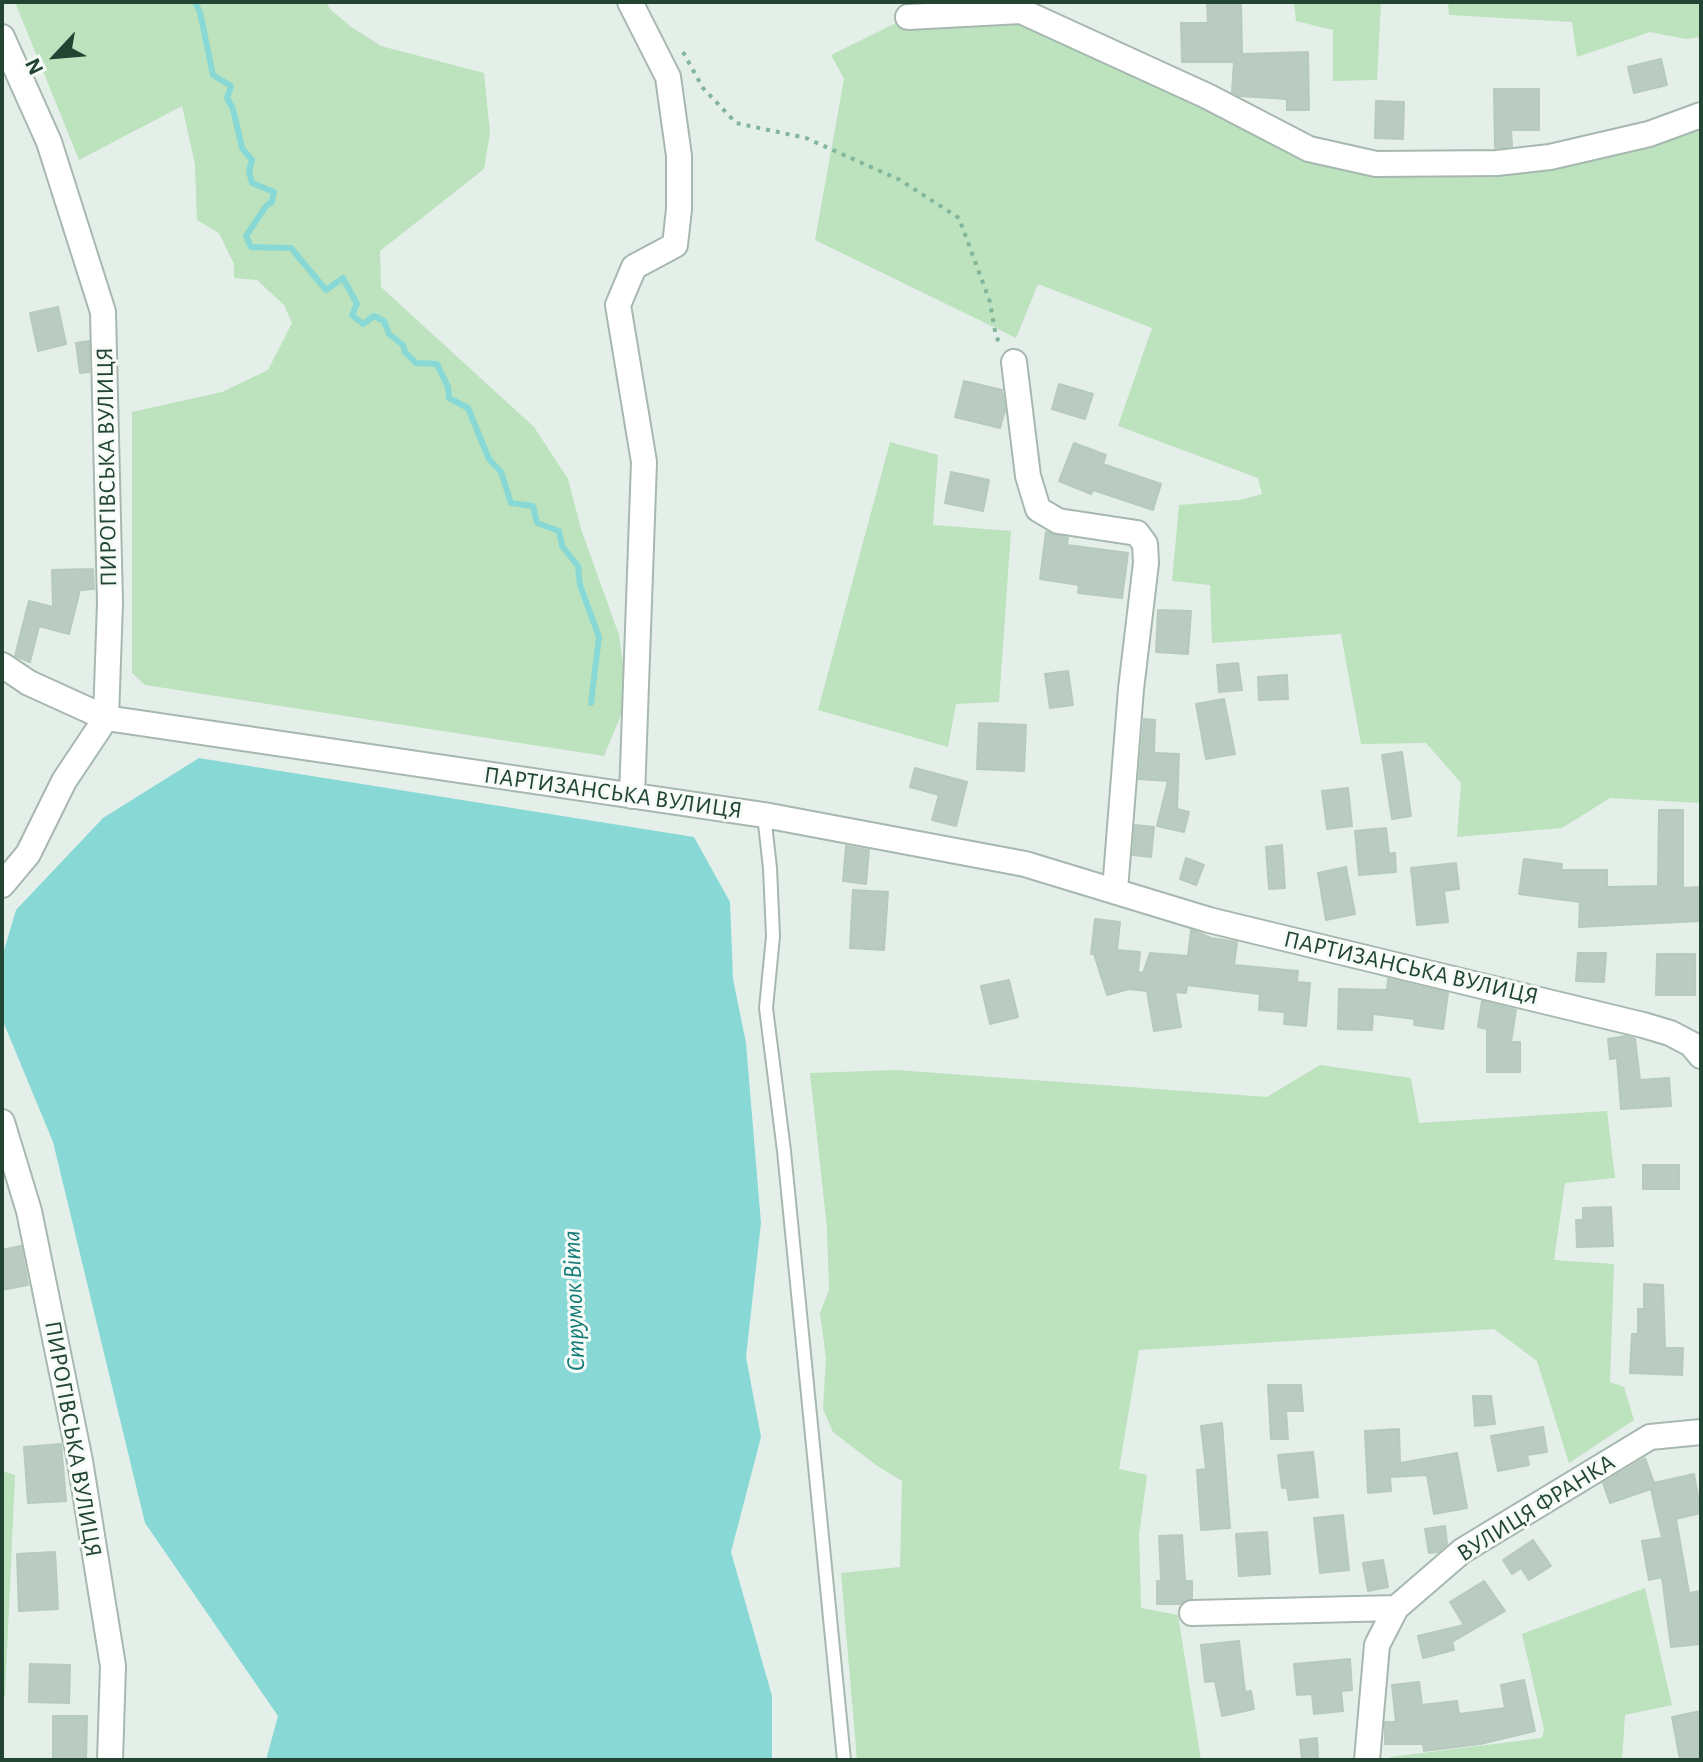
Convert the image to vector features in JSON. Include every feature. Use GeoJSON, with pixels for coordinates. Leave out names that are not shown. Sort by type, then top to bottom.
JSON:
{"type":"FeatureCollection","features":[{"type":"Feature","properties":{"kind":"street"},"geometry":{"type":"LineString","coordinates":[[630,2],[668,77],[679,156],[675,245],[634,267],[618,305],[644,462],[632,796]]}},
{"type":"Feature","properties":{"kind":"street"},"geometry":{"type":"LineString","coordinates":[[908,17],[1021,11],[1207,96],[1309,149],[1376,164],[1497,163],[1550,157],[1649,134],[1701,115]]}},
{"type":"Feature","properties":{"kind":"street","name":"ПИРОГІВСЬКА ВУЛИЦЯ"},"geometry":{"type":"LineString","coordinates":[[2,37],[49,142],[103,312],[110,603],[106,718]]}},
{"type":"Feature","properties":{"kind":"street"},"geometry":{"type":"LineString","coordinates":[[1014,362],[1028,476],[1038,509],[1058,521],[1137,533],[1145,544],[1146,563],[1131,689],[1115,890]]}},
{"type":"Feature","properties":{"kind":"street","name":"ПАРТИЗАНСЬКА ВУЛИЦЯ"},"geometry":{"type":"LineString","coordinates":[[2,665],[29,683],[106,718],[764,815],[1025,864],[1209,920],[1643,1025],[1680,1038],[1691,1044],[1701,1056]]}},
{"type":"Feature","properties":{"kind":"street"},"geometry":{"type":"LineString","coordinates":[[2,885],[28,854],[64,781],[106,718]]}},
{"type":"Feature","properties":{"kind":"street","name":"ПИРОГІВСЬКА ВУЛИЦЯ"},"geometry":{"type":"LineString","coordinates":[[2,1122],[29,1211],[80,1461],[113,1666],[110,1760]]}},
{"type":"Feature","properties":{"kind":"street","name":"ВУЛИЦЯ ФРАНКА"},"geometry":{"type":"LineString","coordinates":[[1367,1760],[1377,1645],[1396,1608],[1462,1551],[1650,1437],[1701,1432]]}},
{"type":"Feature","properties":{"kind":"street"},"geometry":{"type":"LineString","coordinates":[[1192,1613],[1396,1608]]}},
{"type":"Feature","properties":{"kind":"lane"},"geometry":{"type":"LineString","coordinates":[[764,815],[773,936],[767,1021],[784,1151],[844,1760]]}},
{"type":"Feature","properties":{"kind":"path"},"geometry":{"type":"LineString","coordinates":[[682,50],[703,88],[736,123],[806,138],[900,180],[959,218],[990,302],[996,337],[1014,362]]}},
{"type":"Feature","properties":{"kind":"green space"},"geometry":{"type":"Polygon","coordinates":[[[15,2],[326,2],[350,26],[381,46],[484,73],[490,133],[484,169],[380,251],[381,287],[534,427],[568,479],[581,529],[619,635],[628,698],[604,756],[145,685],[132,673],[132,412],[222,392],[268,370],[292,323],[284,305],[257,280],[234,278],[234,264],[219,233],[197,220],[195,164],[182,106],[79,160],[15,2]]]}},
{"type":"Feature","properties":{"kind":"green space"},"geometry":{"type":"Polygon","coordinates":[[[1294,2],[1381,2],[1377,80],[1333,81],[1333,30],[1296,21],[1294,2]]]}},
{"type":"Feature","properties":{"kind":"green space"},"geometry":{"type":"Polygon","coordinates":[[[1448,2],[1701,2],[1701,37],[1686,39],[1650,32],[1577,57],[1572,22],[1449,15],[1448,2]]]}},
{"type":"Feature","properties":{"kind":"green space"},"geometry":{"type":"Polygon","coordinates":[[[1021,11],[1309,149],[1497,163],[1701,115],[1701,803],[1610,798],[1562,828],[1457,837],[1461,783],[1426,743],[1361,744],[1341,634],[1212,643],[1210,585],[1172,581],[1179,505],[1240,500],[1262,494],[1258,478],[1118,426],[1152,328],[1038,284],[1016,338],[815,240],[844,79],[831,55],[908,17],[1021,11]]]}},
{"type":"Feature","properties":{"kind":"green space"},"geometry":{"type":"Polygon","coordinates":[[[890,442],[938,455],[933,525],[1011,531],[999,702],[956,704],[948,747],[818,710],[890,442]]]}},
{"type":"Feature","properties":{"kind":"green space"},"geometry":{"type":"Polygon","coordinates":[[[1320,1065],[1411,1078],[1419,1123],[1607,1111],[1615,1178],[1565,1183],[1554,1260],[1614,1264],[1610,1382],[1624,1387],[1634,1420],[1569,1463],[1537,1361],[1494,1329],[1139,1350],[1119,1469],[1147,1475],[1139,1535],[1141,1608],[1178,1615],[1201,1760],[857,1760],[841,1573],[900,1567],[902,1481],[833,1432],[823,1409],[826,1358],[820,1313],[829,1290],[827,1228],[810,1073],[896,1070],[1267,1097],[1320,1065]]]}},
{"type":"Feature","properties":{"kind":"green space"},"geometry":{"type":"Polygon","coordinates":[[[2,1471],[15,1475],[5,1696],[2,1696],[2,1471]]]}},
{"type":"Feature","properties":{"kind":"green space"},"geometry":{"type":"Polygon","coordinates":[[[1645,1588],[1672,1705],[1625,1715],[1622,1760],[1389,1760],[1390,1757],[1542,1738],[1544,1729],[1522,1634],[1645,1588]]]}},
{"type":"Feature","properties":{"kind":"water"},"geometry":{"type":"Polygon","coordinates":[[[199,758],[694,837],[730,902],[733,979],[746,1043],[761,1223],[746,1357],[761,1437],[731,1552],[772,1696],[772,1760],[266,1760],[278,1716],[145,1523],[53,1142],[2,1019],[2,957],[16,910],[103,818],[199,758]]]}},
{"type":"Feature","properties":{"kind":"building"},"geometry":{"type":"Polygon","coordinates":[[[1207,2],[1241,2],[1242,54],[1308,52],[1309,110],[1287,110],[1287,99],[1240,96],[1232,92],[1234,62],[1182,62],[1181,23],[1208,23],[1207,2]]]}},
{"type":"Feature","properties":{"kind":"building"},"geometry":{"type":"Polygon","coordinates":[[[1661,59],[1667,85],[1634,93],[1628,67],[1661,59]]]}},
{"type":"Feature","properties":{"kind":"building"},"geometry":{"type":"Polygon","coordinates":[[[1494,89],[1539,89],[1539,130],[1511,130],[1512,146],[1495,148],[1494,89]]]}},
{"type":"Feature","properties":{"kind":"building"},"geometry":{"type":"Polygon","coordinates":[[[1376,101],[1404,102],[1403,139],[1375,138],[1376,101]]]}},
{"type":"Feature","properties":{"kind":"building"},"geometry":{"type":"Polygon","coordinates":[[[58,307],[66,344],[38,351],[30,313],[58,307]]]}},
{"type":"Feature","properties":{"kind":"building"},"geometry":{"type":"Polygon","coordinates":[[[89,341],[89,372],[80,373],[76,343],[89,341]]]}},
{"type":"Feature","properties":{"kind":"building"},"geometry":{"type":"Polygon","coordinates":[[[964,381],[1002,390],[1005,410],[1000,428],[955,417],[964,381]]]}},
{"type":"Feature","properties":{"kind":"building"},"geometry":{"type":"Polygon","coordinates":[[[1059,384],[1093,394],[1085,419],[1052,409],[1059,384]]]}},
{"type":"Feature","properties":{"kind":"building"},"geometry":{"type":"Polygon","coordinates":[[[1074,443],[1106,455],[1103,464],[1161,484],[1153,510],[1093,490],[1091,494],[1059,481],[1074,443]]]}},
{"type":"Feature","properties":{"kind":"building"},"geometry":{"type":"Polygon","coordinates":[[[951,472],[989,480],[983,511],[945,503],[951,472]]]}},
{"type":"Feature","properties":{"kind":"building"},"geometry":{"type":"Polygon","coordinates":[[[1046,532],[1068,538],[1067,545],[1128,553],[1122,598],[1078,593],[1079,585],[1040,579],[1046,532]]]}},
{"type":"Feature","properties":{"kind":"building"},"geometry":{"type":"Polygon","coordinates":[[[93,569],[94,589],[80,590],[69,634],[39,626],[30,662],[15,656],[29,601],[53,607],[52,570],[93,569]]]}},
{"type":"Feature","properties":{"kind":"building"},"geometry":{"type":"Polygon","coordinates":[[[1158,610],[1191,611],[1188,654],[1156,652],[1158,610]]]}},
{"type":"Feature","properties":{"kind":"building"},"geometry":{"type":"Polygon","coordinates":[[[1238,663],[1242,690],[1219,692],[1217,665],[1238,663]]]}},
{"type":"Feature","properties":{"kind":"building"},"geometry":{"type":"Polygon","coordinates":[[[1068,671],[1073,705],[1050,708],[1045,674],[1068,671]]]}},
{"type":"Feature","properties":{"kind":"building"},"geometry":{"type":"Polygon","coordinates":[[[1287,675],[1288,699],[1259,700],[1258,677],[1287,675]]]}},
{"type":"Feature","properties":{"kind":"building"},"geometry":{"type":"Polygon","coordinates":[[[1224,699],[1235,754],[1206,759],[1196,704],[1224,699]]]}},
{"type":"Feature","properties":{"kind":"building"},"geometry":{"type":"Polygon","coordinates":[[[1144,719],[1155,720],[1154,753],[1179,754],[1177,809],[1189,812],[1184,832],[1157,826],[1168,781],[1139,779],[1144,719]]]}},
{"type":"Feature","properties":{"kind":"building"},"geometry":{"type":"Polygon","coordinates":[[[979,723],[1026,725],[1024,771],[977,769],[979,723]]]}},
{"type":"Feature","properties":{"kind":"building"},"geometry":{"type":"Polygon","coordinates":[[[1402,752],[1411,816],[1392,819],[1382,755],[1402,752]]]}},
{"type":"Feature","properties":{"kind":"building"},"geometry":{"type":"Polygon","coordinates":[[[915,768],[967,782],[956,826],[932,820],[939,795],[910,787],[915,768]]]}},
{"type":"Feature","properties":{"kind":"building"},"geometry":{"type":"Polygon","coordinates":[[[1348,788],[1352,826],[1327,829],[1322,791],[1348,788]]]}},
{"type":"Feature","properties":{"kind":"building"},"geometry":{"type":"Polygon","coordinates":[[[1659,810],[1683,810],[1683,888],[1701,887],[1701,921],[1579,927],[1580,902],[1519,894],[1524,859],[1562,864],[1561,870],[1607,870],[1607,887],[1658,886],[1659,810]]]}},
{"type":"Feature","properties":{"kind":"building"},"geometry":{"type":"Polygon","coordinates":[[[1135,825],[1154,827],[1151,857],[1133,855],[1135,825]]]}},
{"type":"Feature","properties":{"kind":"building"},"geometry":{"type":"Polygon","coordinates":[[[1386,828],[1389,854],[1395,853],[1396,872],[1359,875],[1355,831],[1386,828]]]}},
{"type":"Feature","properties":{"kind":"building"},"geometry":{"type":"Polygon","coordinates":[[[1282,845],[1285,888],[1269,889],[1266,847],[1282,845]]]}},
{"type":"Feature","properties":{"kind":"building"},"geometry":{"type":"Polygon","coordinates":[[[846,846],[869,850],[866,884],[843,881],[846,846]]]}},
{"type":"Feature","properties":{"kind":"building"},"geometry":{"type":"Polygon","coordinates":[[[1186,858],[1204,865],[1196,885],[1180,879],[1186,858]]]}},
{"type":"Feature","properties":{"kind":"building"},"geometry":{"type":"Polygon","coordinates":[[[1456,863],[1459,889],[1444,891],[1448,922],[1417,925],[1411,868],[1456,863]]]}},
{"type":"Feature","properties":{"kind":"building"},"geometry":{"type":"Polygon","coordinates":[[[1346,867],[1355,914],[1326,920],[1318,873],[1346,867]]]}},
{"type":"Feature","properties":{"kind":"building"},"geometry":{"type":"Polygon","coordinates":[[[853,890],[888,892],[884,950],[850,948],[853,890]]]}},
{"type":"Feature","properties":{"kind":"building"},"geometry":{"type":"Polygon","coordinates":[[[1095,919],[1120,922],[1117,950],[1140,952],[1138,972],[1143,973],[1150,953],[1188,956],[1191,930],[1211,938],[1237,942],[1234,965],[1298,971],[1297,982],[1310,983],[1306,1026],[1284,1024],[1285,1012],[1259,1010],[1260,994],[1187,985],[1186,993],[1175,992],[1181,1027],[1154,1031],[1147,991],[1129,989],[1107,995],[1094,954],[1091,954],[1095,919]]]}},
{"type":"Feature","properties":{"kind":"building"},"geometry":{"type":"Polygon","coordinates":[[[1578,953],[1606,953],[1604,982],[1576,981],[1578,953]]]}},
{"type":"Feature","properties":{"kind":"building"},"geometry":{"type":"Polygon","coordinates":[[[1657,954],[1695,954],[1695,995],[1656,995],[1657,954]]]}},
{"type":"Feature","properties":{"kind":"building"},"geometry":{"type":"Polygon","coordinates":[[[1388,979],[1448,993],[1443,1029],[1414,1025],[1415,1019],[1373,1014],[1372,1030],[1338,1029],[1339,989],[1387,990],[1388,979]]]}},
{"type":"Feature","properties":{"kind":"building"},"geometry":{"type":"Polygon","coordinates":[[[1009,980],[1018,1017],[990,1024],[981,986],[1009,980]]]}},
{"type":"Feature","properties":{"kind":"building"},"geometry":{"type":"Polygon","coordinates":[[[1482,1001],[1516,1010],[1511,1042],[1520,1042],[1520,1072],[1487,1072],[1487,1029],[1478,1027],[1482,1001]]]}},
{"type":"Feature","properties":{"kind":"building"},"geometry":{"type":"Polygon","coordinates":[[[1626,1036],[1635,1039],[1640,1080],[1669,1078],[1671,1106],[1621,1109],[1617,1058],[1610,1059],[1608,1039],[1626,1036]]]}},
{"type":"Feature","properties":{"kind":"building"},"geometry":{"type":"Polygon","coordinates":[[[1643,1165],[1679,1165],[1679,1189],[1643,1189],[1643,1165]]]}},
{"type":"Feature","properties":{"kind":"building"},"geometry":{"type":"Polygon","coordinates":[[[1611,1207],[1613,1246],[1577,1247],[1576,1220],[1583,1220],[1583,1208],[1611,1207]]]}},
{"type":"Feature","properties":{"kind":"building"},"geometry":{"type":"Polygon","coordinates":[[[21,1246],[28,1285],[2,1290],[2,1250],[21,1246]]]}},
{"type":"Feature","properties":{"kind":"building"},"geometry":{"type":"Polygon","coordinates":[[[1644,1284],[1663,1285],[1665,1348],[1683,1348],[1682,1375],[1630,1373],[1632,1334],[1638,1334],[1638,1309],[1644,1309],[1644,1284]]]}},
{"type":"Feature","properties":{"kind":"building"},"geometry":{"type":"Polygon","coordinates":[[[1268,1385],[1301,1385],[1303,1411],[1286,1411],[1288,1439],[1271,1439],[1268,1385]]]}},
{"type":"Feature","properties":{"kind":"building"},"geometry":{"type":"Polygon","coordinates":[[[1473,1396],[1491,1396],[1495,1424],[1475,1426],[1473,1396]]]}},
{"type":"Feature","properties":{"kind":"building"},"geometry":{"type":"Polygon","coordinates":[[[1222,1423],[1230,1528],[1201,1530],[1197,1470],[1206,1469],[1201,1426],[1222,1423]]]}},
{"type":"Feature","properties":{"kind":"building"},"geometry":{"type":"Polygon","coordinates":[[[1543,1427],[1547,1452],[1527,1455],[1529,1465],[1498,1471],[1491,1436],[1543,1427]]]}},
{"type":"Feature","properties":{"kind":"building"},"geometry":{"type":"Polygon","coordinates":[[[1399,1429],[1400,1463],[1457,1453],[1467,1508],[1434,1514],[1427,1475],[1390,1477],[1391,1491],[1368,1493],[1365,1431],[1399,1429]]]}},
{"type":"Feature","properties":{"kind":"building"},"geometry":{"type":"Polygon","coordinates":[[[61,1444],[66,1501],[28,1503],[24,1447],[61,1444]]]}},
{"type":"Feature","properties":{"kind":"building"},"geometry":{"type":"Polygon","coordinates":[[[1313,1452],[1318,1497],[1289,1500],[1287,1488],[1282,1488],[1278,1455],[1313,1452]]]}},
{"type":"Feature","properties":{"kind":"building"},"geometry":{"type":"Polygon","coordinates":[[[1645,1458],[1654,1483],[1694,1474],[1701,1513],[1676,1519],[1689,1593],[1701,1591],[1701,1644],[1671,1647],[1662,1577],[1649,1580],[1642,1541],[1662,1538],[1651,1489],[1610,1503],[1603,1483],[1645,1458]]]}},
{"type":"Feature","properties":{"kind":"building"},"geometry":{"type":"Polygon","coordinates":[[[1343,1515],[1349,1570],[1320,1573],[1314,1518],[1343,1515]]]}},
{"type":"Feature","properties":{"kind":"building"},"geometry":{"type":"Polygon","coordinates":[[[1445,1526],[1447,1544],[1438,1552],[1429,1553],[1425,1529],[1445,1526]]]}},
{"type":"Feature","properties":{"kind":"building"},"geometry":{"type":"Polygon","coordinates":[[[1267,1532],[1270,1574],[1239,1576],[1236,1534],[1267,1532]]]}},
{"type":"Feature","properties":{"kind":"building"},"geometry":{"type":"Polygon","coordinates":[[[1182,1535],[1185,1581],[1192,1581],[1192,1598],[1180,1604],[1157,1604],[1157,1581],[1161,1581],[1159,1536],[1182,1535]]]}},
{"type":"Feature","properties":{"kind":"building"},"geometry":{"type":"Polygon","coordinates":[[[1533,1540],[1551,1566],[1529,1580],[1521,1568],[1512,1574],[1503,1560],[1533,1540]]]}},
{"type":"Feature","properties":{"kind":"building"},"geometry":{"type":"Polygon","coordinates":[[[55,1552],[58,1609],[19,1611],[17,1554],[55,1552]]]}},
{"type":"Feature","properties":{"kind":"building"},"geometry":{"type":"Polygon","coordinates":[[[1383,1560],[1388,1587],[1368,1591],[1363,1563],[1383,1560]]]}},
{"type":"Feature","properties":{"kind":"building"},"geometry":{"type":"Polygon","coordinates":[[[1484,1581],[1505,1611],[1452,1642],[1454,1650],[1423,1658],[1418,1636],[1464,1625],[1450,1602],[1484,1581]]]}},
{"type":"Feature","properties":{"kind":"building"},"geometry":{"type":"Polygon","coordinates":[[[1239,1641],[1245,1692],[1251,1691],[1254,1709],[1222,1716],[1215,1681],[1205,1682],[1201,1645],[1239,1641]]]}},
{"type":"Feature","properties":{"kind":"building"},"geometry":{"type":"Polygon","coordinates":[[[1350,1659],[1352,1690],[1341,1691],[1343,1711],[1314,1714],[1312,1694],[1297,1695],[1294,1664],[1350,1659]]]}},
{"type":"Feature","properties":{"kind":"building"},"geometry":{"type":"Polygon","coordinates":[[[30,1664],[70,1665],[69,1703],[29,1702],[30,1664]]]}},
{"type":"Feature","properties":{"kind":"building"},"geometry":{"type":"Polygon","coordinates":[[[1524,1680],[1535,1731],[1480,1744],[1424,1751],[1423,1744],[1385,1744],[1385,1722],[1396,1722],[1392,1685],[1419,1682],[1422,1705],[1457,1701],[1459,1714],[1505,1708],[1501,1685],[1524,1680]]]}},
{"type":"Feature","properties":{"kind":"building"},"geometry":{"type":"Polygon","coordinates":[[[1701,1711],[1701,1760],[1680,1760],[1672,1717],[1701,1711]]]}},
{"type":"Feature","properties":{"kind":"building"},"geometry":{"type":"Polygon","coordinates":[[[53,1716],[87,1716],[86,1760],[53,1760],[53,1716]]]}},
{"type":"Feature","properties":{"kind":"building"},"geometry":{"type":"Polygon","coordinates":[[[1317,1738],[1318,1760],[1302,1760],[1300,1740],[1317,1738]]]}},
{"type":"Feature","properties":{"kind":"waterway","name":"Струмок Віта"},"geometry":{"type":"LineString","coordinates":[[195,2],[200,12],[213,75],[231,86],[227,98],[233,109],[242,148],[252,160],[249,171],[252,183],[274,192],[272,202],[246,236],[251,247],[291,248],[326,290],[343,278],[357,304],[352,315],[363,324],[374,316],[384,321],[389,334],[403,345],[405,352],[416,363],[437,364],[448,387],[449,398],[468,408],[489,459],[501,472],[511,503],[533,506],[537,523],[559,531],[562,546],[578,566],[580,585],[599,637],[591,703]]}}]}
